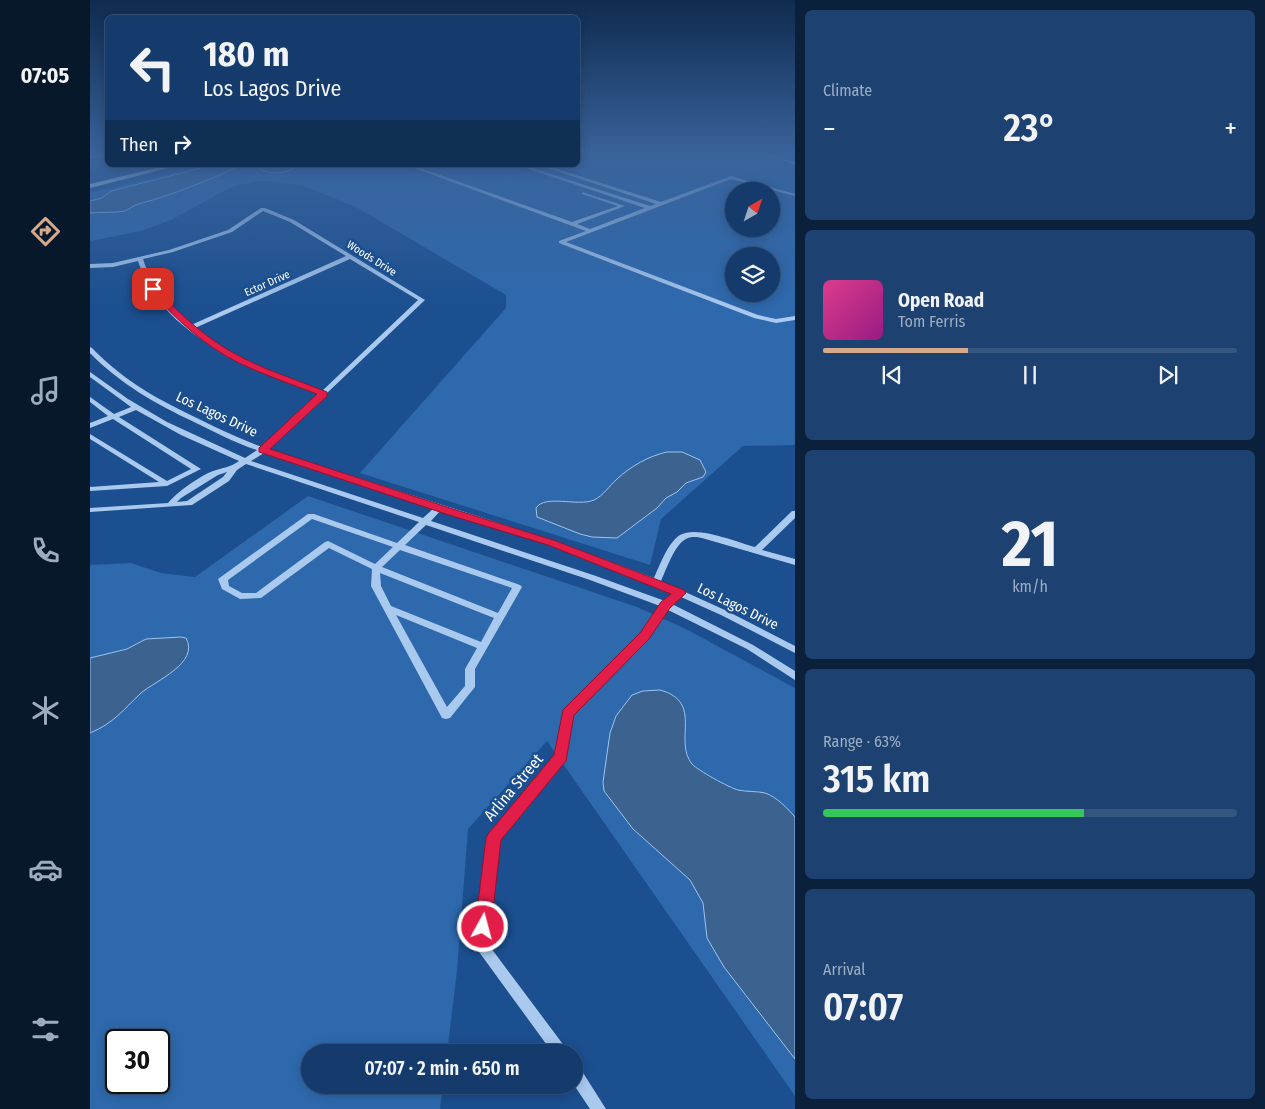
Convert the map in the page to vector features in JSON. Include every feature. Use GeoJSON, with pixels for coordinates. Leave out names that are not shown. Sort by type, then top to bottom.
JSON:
{"type":"FeatureCollection","features":[{"type":"Feature","properties":{"kind":"street"},"geometry":{"type":"LineString","coordinates":[[521,206],[591,231]]}},
{"type":"Feature","properties":{"kind":"street"},"geometry":{"type":"LineString","coordinates":[[572,224],[621,206]]}},
{"type":"Feature","properties":{"kind":"street"},"geometry":{"type":"LineString","coordinates":[[643,206],[650,208]]}},
{"type":"Feature","properties":{"kind":"street"},"geometry":{"type":"LineString","coordinates":[[656,206],[561,242],[756,317],[776,321],[795,318]]}},
{"type":"Feature","properties":{"kind":"street","name":"Woods Drive"},"geometry":{"type":"LineString","coordinates":[[90,266],[113,265],[171,251],[230,231],[263,209],[292,221],[422,300],[263,450],[234,468]]}},
{"type":"Feature","properties":{"kind":"street","name":"Ector Drive"},"geometry":{"type":"LineString","coordinates":[[192,327],[351,256]]}},
{"type":"Feature","properties":{"kind":"street"},"geometry":{"type":"LineString","coordinates":[[140,258],[142,268],[153,289],[174,313],[218,348],[242,362],[323,394]]}},
{"type":"Feature","properties":{"kind":"street","name":"Los Lagos Drive"},"geometry":{"type":"LineString","coordinates":[[90,348],[107,367],[132,386],[162,404],[241,442],[438,508],[552,543],[680,593],[724,613],[795,650]]}},
{"type":"Feature","properties":{"kind":"street"},"geometry":{"type":"LineString","coordinates":[[90,374],[114,394],[202,443],[245,461],[593,578],[666,605],[750,647],[795,676]]}},
{"type":"Feature","properties":{"kind":"street"},"geometry":{"type":"LineString","coordinates":[[90,399],[114,417]]}},
{"type":"Feature","properties":{"kind":"street"},"geometry":{"type":"LineString","coordinates":[[90,426],[136,407]]}},
{"type":"Feature","properties":{"kind":"street"},"geometry":{"type":"LineString","coordinates":[[90,436],[167,484]]}},
{"type":"Feature","properties":{"kind":"street"},"geometry":{"type":"LineString","coordinates":[[170,505],[178,496],[214,473],[234,468]]}},
{"type":"Feature","properties":{"kind":"street"},"geometry":{"type":"LineString","coordinates":[[90,510],[190,503],[226,479],[234,468]]}},
{"type":"Feature","properties":{"kind":"street"},"geometry":{"type":"LineString","coordinates":[[90,489],[167,484]]}},
{"type":"Feature","properties":{"kind":"street"},"geometry":{"type":"LineString","coordinates":[[438,508],[425,522],[399,546],[376,568],[376,586],[446,714],[470,687],[470,669],[517,588],[399,546],[310,516],[222,579],[225,587],[240,596],[258,596],[328,544],[376,568],[500,617]]}},
{"type":"Feature","properties":{"kind":"street"},"geometry":{"type":"LineString","coordinates":[[757,550],[795,513]]}},
{"type":"Feature","properties":{"kind":"street"},"geometry":{"type":"LineString","coordinates":[[656,583],[677,543],[683,537],[692,534],[704,535],[795,562]]}},
{"type":"Feature","properties":{"kind":"street","name":"Arlina Street"},"geometry":{"type":"LineString","coordinates":[[554,1044],[481,945],[493,838],[561,757],[568,714],[644,636],[666,605],[680,593]]}},
{"type":"Feature","properties":{"kind":"street"},"geometry":{"type":"LineString","coordinates":[[389,608],[483,646]]}},
{"type":"Feature","properties":{"kind":"street"},"geometry":{"type":"LineString","coordinates":[[583,1086],[599,1109]]}},
{"type":"Feature","properties":{"kind":"lane"},"geometry":{"type":"LineString","coordinates":[[114,417],[197,469],[167,484]]}},
{"type":"Feature","properties":{"kind":"shaded area"},"geometry":{"type":"Polygon","coordinates":[[[90,206],[197,206],[171,220],[141,231],[90,241],[90,206]]]}},
{"type":"Feature","properties":{"kind":"shaded area"},"geometry":{"type":"Polygon","coordinates":[[[90,206],[135,206],[125,211],[90,213],[90,206]]]}},
{"type":"Feature","properties":{"kind":"shaded area"},"geometry":{"type":"Polygon","coordinates":[[[353,206],[725,206],[725,238],[780,238],[780,206],[795,206],[795,445],[743,446],[661,519],[650,565],[360,473],[506,308],[506,295],[353,206]]]}},
{"type":"Feature","properties":{"kind":"shaded area"},"geometry":{"type":"Polygon","coordinates":[[[667,452],[682,452],[700,460],[706,472],[703,477],[686,483],[617,538],[592,537],[580,534],[537,517],[536,508],[540,504],[554,501],[587,502],[594,500],[622,474],[634,466],[667,452]]]}},
{"type":"Feature","properties":{"kind":"shaded area"},"geometry":{"type":"Polygon","coordinates":[[[308,496],[637,607],[686,629],[795,688],[795,1096],[547,741],[468,829],[457,971],[448,1044],[301,1044],[301,1094],[442,1094],[440,1109],[90,1109],[90,565],[131,563],[161,573],[195,577],[308,496]]]}},
{"type":"Feature","properties":{"kind":"shaded area"},"geometry":{"type":"Polygon","coordinates":[[[186,638],[189,647],[182,663],[141,693],[112,720],[90,733],[90,658],[127,649],[146,639],[186,638]]]}},
{"type":"Feature","properties":{"kind":"shaded area"},"geometry":{"type":"Polygon","coordinates":[[[660,690],[673,696],[681,703],[684,712],[687,754],[695,767],[734,789],[762,792],[774,797],[795,817],[795,1059],[724,967],[707,938],[703,903],[690,880],[633,829],[604,791],[603,782],[610,733],[616,716],[632,695],[643,691],[660,690]]]}},
{"type":"Feature","properties":{"kind":"route"},"geometry":{"type":"LineString","coordinates":[[153,289],[174,313],[218,348],[242,362],[323,394],[263,450],[452,513],[552,543],[680,593],[666,605],[644,636],[568,714],[561,757],[493,838],[483,927]]}}]}
